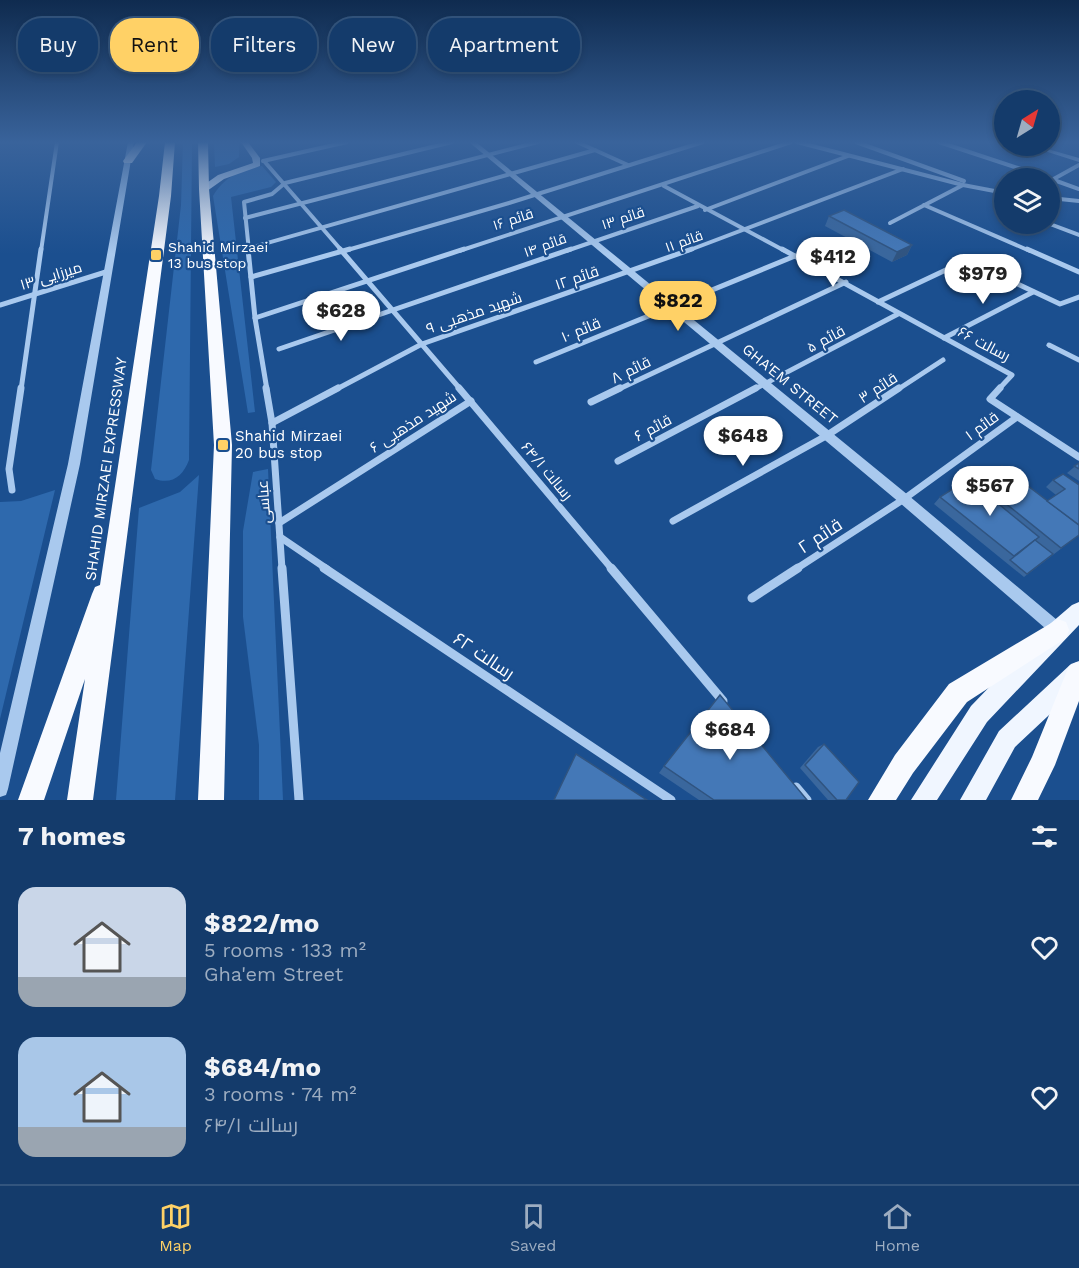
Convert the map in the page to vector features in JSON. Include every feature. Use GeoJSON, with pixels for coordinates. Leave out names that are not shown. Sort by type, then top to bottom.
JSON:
{"type":"FeatureCollection","features":[{"type":"Feature","properties":{"kind":"highway","name":"SHAHID MIRZAEI EXPRESSWAY"},"geometry":{"type":"LineString","coordinates":[[80,800],[116,556],[167,179]]}},
{"type":"Feature","properties":{"kind":"highway"},"geometry":{"type":"LineString","coordinates":[[204,179],[223,445],[211,800]]}},
{"type":"Feature","properties":{"kind":"highway"},"geometry":{"type":"LineString","coordinates":[[31,800],[116,556]]}},
{"type":"Feature","properties":{"kind":"highway"},"geometry":{"type":"LineString","coordinates":[[881,800],[904,764],[958,693],[1058,630]]}},
{"type":"Feature","properties":{"kind":"highway"},"geometry":{"type":"LineString","coordinates":[[1024,800],[1042,765],[1078,674]]}},
{"type":"Feature","properties":{"kind":"main road"},"geometry":{"type":"LineString","coordinates":[[204,189],[218,179]]}},
{"type":"Feature","properties":{"kind":"main road"},"geometry":{"type":"LineString","coordinates":[[923,800],[979,714],[1058,630],[1079,612]]}},
{"type":"Feature","properties":{"kind":"main road"},"geometry":{"type":"LineString","coordinates":[[972,800],[1007,739],[1078,674]]}},
{"type":"Feature","properties":{"kind":"street"},"geometry":{"type":"LineString","coordinates":[[12,490],[9,469],[52,179]]}},
{"type":"Feature","properties":{"kind":"street"},"geometry":{"type":"LineString","coordinates":[[0,789],[74,464],[125,179]]}},
{"type":"Feature","properties":{"kind":"street","name":"رسالت ۶۴/۱"},"geometry":{"type":"LineString","coordinates":[[281,179],[730,708]]}},
{"type":"Feature","properties":{"kind":"street"},"geometry":{"type":"LineString","coordinates":[[285,183],[300,179]]}},
{"type":"Feature","properties":{"kind":"street"},"geometry":{"type":"LineString","coordinates":[[245,218],[396,179]]}},
{"type":"Feature","properties":{"kind":"street"},"geometry":{"type":"LineString","coordinates":[[253,247],[486,179]]}},
{"type":"Feature","properties":{"kind":"street","name":"GHA'EM STREET"},"geometry":{"type":"LineString","coordinates":[[515,179],[904,499],[1058,630]]}},
{"type":"Feature","properties":{"kind":"street"},"geometry":{"type":"LineString","coordinates":[[251,277],[587,179]]}},
{"type":"Feature","properties":{"kind":"street","name":"قائم ۱۶"},"geometry":{"type":"LineString","coordinates":[[255,318],[473,245],[683,179]]}},
{"type":"Feature","properties":{"kind":"street"},"geometry":{"type":"LineString","coordinates":[[705,210],[787,179]]}},
{"type":"Feature","properties":{"kind":"street","name":"قائم ۱۱"},"geometry":{"type":"LineString","coordinates":[[629,273],[877,179]]}},
{"type":"Feature","properties":{"kind":"street"},"geometry":{"type":"LineString","coordinates":[[942,179],[994,192]]}},
{"type":"Feature","properties":{"kind":"street"},"geometry":{"type":"LineString","coordinates":[[958,179],[990,191]]}},
{"type":"Feature","properties":{"kind":"street","name":"عباسی"},"geometry":{"type":"LineString","coordinates":[[285,183],[281,189],[271,194],[244,202],[255,318],[272,423],[300,800]]}},
{"type":"Feature","properties":{"kind":"street"},"geometry":{"type":"LineString","coordinates":[[1060,183],[1079,189]]}},
{"type":"Feature","properties":{"kind":"street"},"geometry":{"type":"LineString","coordinates":[[890,224],[963,185]]}},
{"type":"Feature","properties":{"kind":"street","name":"رسالت ۶۶"},"geometry":{"type":"LineString","coordinates":[[664,186],[705,210],[846,282],[898,314],[1012,375],[990,399],[1079,458]]}},
{"type":"Feature","properties":{"kind":"street"},"geometry":{"type":"LineString","coordinates":[[1060,199],[1079,201]]}},
{"type":"Feature","properties":{"kind":"street"},"geometry":{"type":"LineString","coordinates":[[924,205],[1079,272]]}},
{"type":"Feature","properties":{"kind":"street","name":"قائم ۱۳"},"geometry":{"type":"LineString","coordinates":[[590,242],[698,206]]}},
{"type":"Feature","properties":{"kind":"street"},"geometry":{"type":"LineString","coordinates":[[1060,228],[1079,235]]}},
{"type":"Feature","properties":{"kind":"street","name":"قائم ۱۴"},"geometry":{"type":"LineString","coordinates":[[279,350],[395,312],[590,242]]}},
{"type":"Feature","properties":{"kind":"street","name":"قائم ۱۰"},"geometry":{"type":"LineString","coordinates":[[536,362],[795,255]]}},
{"type":"Feature","properties":{"kind":"street"},"geometry":{"type":"LineString","coordinates":[[879,302],[967,260],[1060,304],[1079,297]]}},
{"type":"Feature","properties":{"kind":"street","name":"میرزایی ۱۳"},"geometry":{"type":"LineString","coordinates":[[0,305],[110,270]]}},
{"type":"Feature","properties":{"kind":"street","name":"قائم ۱۲"},"geometry":{"type":"LineString","coordinates":[[533,305],[629,273]]}},
{"type":"Feature","properties":{"kind":"street","name":"قائم ۸"},"geometry":{"type":"LineString","coordinates":[[591,402],[846,282]]}},
{"type":"Feature","properties":{"kind":"street"},"geometry":{"type":"LineString","coordinates":[[944,338],[1033,292]]}},
{"type":"Feature","properties":{"kind":"street","name":"شهید مذهبی ۹"},"geometry":{"type":"LineString","coordinates":[[272,423],[422,344],[533,305]]}},
{"type":"Feature","properties":{"kind":"street","name":"قائم ۵"},"geometry":{"type":"LineString","coordinates":[[764,385],[898,314]]}},
{"type":"Feature","properties":{"kind":"street"},"geometry":{"type":"LineString","coordinates":[[1049,345],[1079,360]]}},
{"type":"Feature","properties":{"kind":"street","name":"قائم ۳"},"geometry":{"type":"LineString","coordinates":[[673,521],[826,436],[943,360]]}},
{"type":"Feature","properties":{"kind":"street","name":"قائم ۶"},"geometry":{"type":"LineString","coordinates":[[618,461],[764,385]]}},
{"type":"Feature","properties":{"kind":"street","name":"شهید مذهبی ۶"},"geometry":{"type":"LineString","coordinates":[[279,523],[471,401]]}},
{"type":"Feature","properties":{"kind":"street","name":"قائم ۱"},"geometry":{"type":"LineString","coordinates":[[904,499],[1017,417]]}},
{"type":"Feature","properties":{"kind":"street","name":"قائم ۲"},"geometry":{"type":"LineString","coordinates":[[752,598],[904,499]]}},
{"type":"Feature","properties":{"kind":"street","name":"رسالت ۶۲"},"geometry":{"type":"LineString","coordinates":[[280,537],[414,630],[671,800]]}},
{"type":"Feature","properties":{"kind":"street"},"geometry":{"type":"LineString","coordinates":[[791,782],[807,800]]}},
{"type":"Feature","properties":{"kind":"shaded area"},"geometry":{"type":"Polygon","coordinates":[[[182,179],[192,179],[189,460],[184,471],[176,478],[161,481],[155,479],[151,470],[181,205],[182,179]]]}},
{"type":"Feature","properties":{"kind":"shaded area"},"geometry":{"type":"Polygon","coordinates":[[[228,179],[274,179],[276,182],[271,187],[231,197],[255,412],[248,413],[213,196],[228,179]]]}},
{"type":"Feature","properties":{"kind":"shaded area"},"geometry":{"type":"Polygon","coordinates":[[[268,469],[283,800],[259,800],[259,745],[243,617],[243,531],[253,472],[268,469]]]}},
{"type":"Feature","properties":{"kind":"shaded area"},"geometry":{"type":"Polygon","coordinates":[[[199,475],[175,800],[116,800],[139,508],[180,492],[199,475]]]}},
{"type":"Feature","properties":{"kind":"shaded area"},"geometry":{"type":"Polygon","coordinates":[[[55,490],[0,719],[0,502],[21,501],[55,490]]]}},
{"type":"Feature","properties":{"kind":"building"},"geometry":{"type":"Polygon","coordinates":[[[844,210],[912,245],[897,252],[829,216],[844,210]]]}},
{"type":"Feature","properties":{"kind":"building"},"geometry":{"type":"Polygon","coordinates":[[[1002,466],[1079,525],[1079,535],[1061,548],[979,482],[1002,466]]]}},
{"type":"Feature","properties":{"kind":"building"},"geometry":{"type":"Polygon","coordinates":[[[1063,474],[1079,485],[1079,525],[1047,501],[1065,489],[1053,480],[1063,474]]]}},
{"type":"Feature","properties":{"kind":"building"},"geometry":{"type":"Polygon","coordinates":[[[968,479],[1039,537],[1014,556],[940,497],[968,479]]]}},
{"type":"Feature","properties":{"kind":"building"},"geometry":{"type":"Polygon","coordinates":[[[1035,540],[1053,554],[1027,574],[1010,560],[1035,540]]]}},
{"type":"Feature","properties":{"kind":"building"},"geometry":{"type":"Polygon","coordinates":[[[720,695],[807,800],[714,800],[664,766],[720,695]]]}},
{"type":"Feature","properties":{"kind":"building"},"geometry":{"type":"Polygon","coordinates":[[[824,744],[859,782],[846,800],[837,800],[805,765],[824,744]]]}},
{"type":"Feature","properties":{"kind":"building"},"geometry":{"type":"Polygon","coordinates":[[[576,754],[647,800],[554,800],[576,754]]]}},
{"type":"Feature","properties":{"kind":"place","name":"Shahid Mirzaei 13 bus stop"},"geometry":{"type":"Point","coordinates":[156,255]}},
{"type":"Feature","properties":{"kind":"place","name":"Shahid Mirzaei 20 bus stop"},"geometry":{"type":"Point","coordinates":[223,445]}}]}
